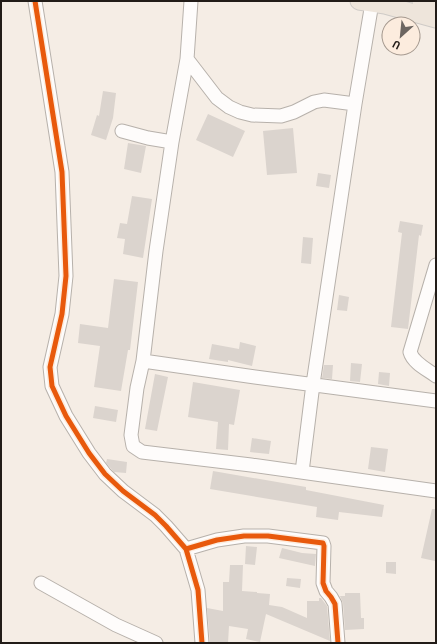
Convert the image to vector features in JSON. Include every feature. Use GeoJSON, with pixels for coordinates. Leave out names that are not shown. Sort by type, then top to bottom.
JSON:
{"type":"FeatureCollection","features":[{"type":"Feature","properties":{"kind":"main road"},"geometry":{"type":"LineString","coordinates":[[421,1],[436,5]]}},
{"type":"Feature","properties":{"kind":"main road"},"geometry":{"type":"LineString","coordinates":[[375,3],[436,19]]}},
{"type":"Feature","properties":{"kind":"street"},"geometry":{"type":"LineString","coordinates":[[35,1],[62,172],[66,276],[62,314],[50,367],[52,386],[66,416],[105,474],[123,491],[155,515],[186,550],[198,590],[202,643]]}},
{"type":"Feature","properties":{"kind":"street"},"geometry":{"type":"LineString","coordinates":[[191,1],[187,59],[172,142],[156,251],[143,361],[137,388],[131,436],[132,442],[135,448],[142,452],[302,472],[436,491]]}},
{"type":"Feature","properties":{"kind":"street"},"geometry":{"type":"LineString","coordinates":[[302,472],[313,384],[355,104],[375,3]]}},
{"type":"Feature","properties":{"kind":"street"},"geometry":{"type":"LineString","coordinates":[[187,59],[216,98],[229,107],[240,112],[252,115],[281,116],[294,112],[314,102],[324,100],[355,104]]}},
{"type":"Feature","properties":{"kind":"street"},"geometry":{"type":"LineString","coordinates":[[122,131],[148,138],[172,142]]}},
{"type":"Feature","properties":{"kind":"street"},"geometry":{"type":"LineString","coordinates":[[436,265],[410,352],[411,356],[416,361],[436,376]]}},
{"type":"Feature","properties":{"kind":"street"},"geometry":{"type":"LineString","coordinates":[[143,361],[436,401]]}},
{"type":"Feature","properties":{"kind":"street"},"geometry":{"type":"LineString","coordinates":[[186,550],[217,540],[244,536],[268,536],[322,543],[324,546],[323,583],[326,591],[335,604],[338,643]]}},
{"type":"Feature","properties":{"kind":"street"},"geometry":{"type":"LineString","coordinates":[[41,583],[116,625],[156,643]]}},
{"type":"Feature","properties":{"kind":"building"},"geometry":{"type":"Polygon","coordinates":[[[103,91],[116,93],[113,118],[106,140],[91,135],[97,115],[99,116],[103,91]]]}},
{"type":"Feature","properties":{"kind":"building"},"geometry":{"type":"Polygon","coordinates":[[[208,114],[245,131],[233,157],[196,140],[208,114]]]}},
{"type":"Feature","properties":{"kind":"building"},"geometry":{"type":"Polygon","coordinates":[[[293,128],[297,173],[267,175],[263,131],[293,128]]]}},
{"type":"Feature","properties":{"kind":"building"},"geometry":{"type":"Polygon","coordinates":[[[128,143],[146,146],[141,173],[124,169],[128,143]]]}},
{"type":"Feature","properties":{"kind":"building"},"geometry":{"type":"Polygon","coordinates":[[[318,173],[331,175],[329,188],[316,186],[318,173]]]}},
{"type":"Feature","properties":{"kind":"building"},"geometry":{"type":"Polygon","coordinates":[[[132,196],[152,199],[143,258],[123,254],[125,239],[117,238],[120,223],[127,224],[132,196]]]}},
{"type":"Feature","properties":{"kind":"building"},"geometry":{"type":"Polygon","coordinates":[[[400,221],[423,225],[421,236],[419,235],[408,329],[391,327],[402,233],[398,232],[400,221]]]}},
{"type":"Feature","properties":{"kind":"building"},"geometry":{"type":"Polygon","coordinates":[[[303,237],[313,238],[311,264],[301,263],[303,237]]]}},
{"type":"Feature","properties":{"kind":"building"},"geometry":{"type":"Polygon","coordinates":[[[114,279],[138,282],[130,350],[128,350],[121,391],[94,387],[100,346],[78,343],[80,324],[108,328],[114,279]]]}},
{"type":"Feature","properties":{"kind":"building"},"geometry":{"type":"Polygon","coordinates":[[[339,295],[349,297],[347,311],[337,310],[339,295]]]}},
{"type":"Feature","properties":{"kind":"building"},"geometry":{"type":"Polygon","coordinates":[[[240,342],[256,346],[252,366],[228,360],[228,362],[209,359],[212,344],[239,349],[240,342]]]}},
{"type":"Feature","properties":{"kind":"building"},"geometry":{"type":"Polygon","coordinates":[[[351,363],[362,364],[360,382],[350,381],[351,363]]]}},
{"type":"Feature","properties":{"kind":"building"},"geometry":{"type":"Polygon","coordinates":[[[324,365],[333,365],[332,379],[322,378],[324,365]]]}},
{"type":"Feature","properties":{"kind":"building"},"geometry":{"type":"Polygon","coordinates":[[[379,372],[390,373],[389,386],[378,384],[379,372]]]}},
{"type":"Feature","properties":{"kind":"building"},"geometry":{"type":"Polygon","coordinates":[[[155,374],[168,377],[157,431],[145,429],[155,374]]]}},
{"type":"Feature","properties":{"kind":"building"},"geometry":{"type":"Polygon","coordinates":[[[193,382],[240,390],[234,425],[229,424],[228,450],[216,449],[218,422],[188,417],[193,382]]]}},
{"type":"Feature","properties":{"kind":"building"},"geometry":{"type":"Polygon","coordinates":[[[95,406],[118,410],[116,422],[93,418],[95,406]]]}},
{"type":"Feature","properties":{"kind":"building"},"geometry":{"type":"Polygon","coordinates":[[[252,438],[271,441],[269,454],[250,452],[252,438]]]}},
{"type":"Feature","properties":{"kind":"building"},"geometry":{"type":"Polygon","coordinates":[[[371,447],[388,449],[385,472],[368,469],[371,447]]]}},
{"type":"Feature","properties":{"kind":"building"},"geometry":{"type":"Polygon","coordinates":[[[107,459],[127,462],[126,473],[114,472],[106,463],[107,459]]]}},
{"type":"Feature","properties":{"kind":"building"},"geometry":{"type":"Polygon","coordinates":[[[213,471],[306,487],[306,490],[384,505],[382,517],[339,512],[338,520],[316,517],[317,507],[210,489],[213,471]]]}},
{"type":"Feature","properties":{"kind":"building"},"geometry":{"type":"Polygon","coordinates":[[[432,509],[436,509],[435,561],[421,558],[432,509]]]}},
{"type":"Feature","properties":{"kind":"building"},"geometry":{"type":"Polygon","coordinates":[[[246,546],[257,547],[255,565],[245,564],[246,546]]]}},
{"type":"Feature","properties":{"kind":"building"},"geometry":{"type":"Polygon","coordinates":[[[282,548],[302,553],[316,554],[315,566],[279,558],[282,548]]]}},
{"type":"Feature","properties":{"kind":"building"},"geometry":{"type":"Polygon","coordinates":[[[386,562],[396,562],[396,574],[386,573],[386,562]]]}},
{"type":"Feature","properties":{"kind":"building"},"geometry":{"type":"Polygon","coordinates":[[[230,565],[243,565],[242,591],[270,594],[269,605],[282,607],[307,618],[307,601],[319,601],[319,598],[321,598],[327,606],[330,641],[266,614],[260,642],[246,639],[248,629],[229,626],[228,643],[210,642],[207,608],[223,611],[223,582],[229,582],[230,565]]]}},
{"type":"Feature","properties":{"kind":"building"},"geometry":{"type":"Polygon","coordinates":[[[287,578],[301,579],[300,588],[286,586],[287,578]]]}},
{"type":"Feature","properties":{"kind":"building"},"geometry":{"type":"Polygon","coordinates":[[[345,593],[360,593],[361,618],[364,618],[364,629],[345,630],[343,603],[340,596],[345,596],[345,593]]]}},
{"type":"Feature","properties":{"kind":"cycle path"},"geometry":{"type":"LineString","coordinates":[[35,1],[62,172],[66,276],[62,314],[50,367],[52,386],[66,416],[89,453],[105,474],[123,491],[155,515],[186,549],[198,590],[202,643]]}},
{"type":"Feature","properties":{"kind":"cycle path"},"geometry":{"type":"LineString","coordinates":[[186,549],[217,540],[244,536],[268,536],[323,543],[323,583],[326,591],[335,604],[338,643]]}}]}
